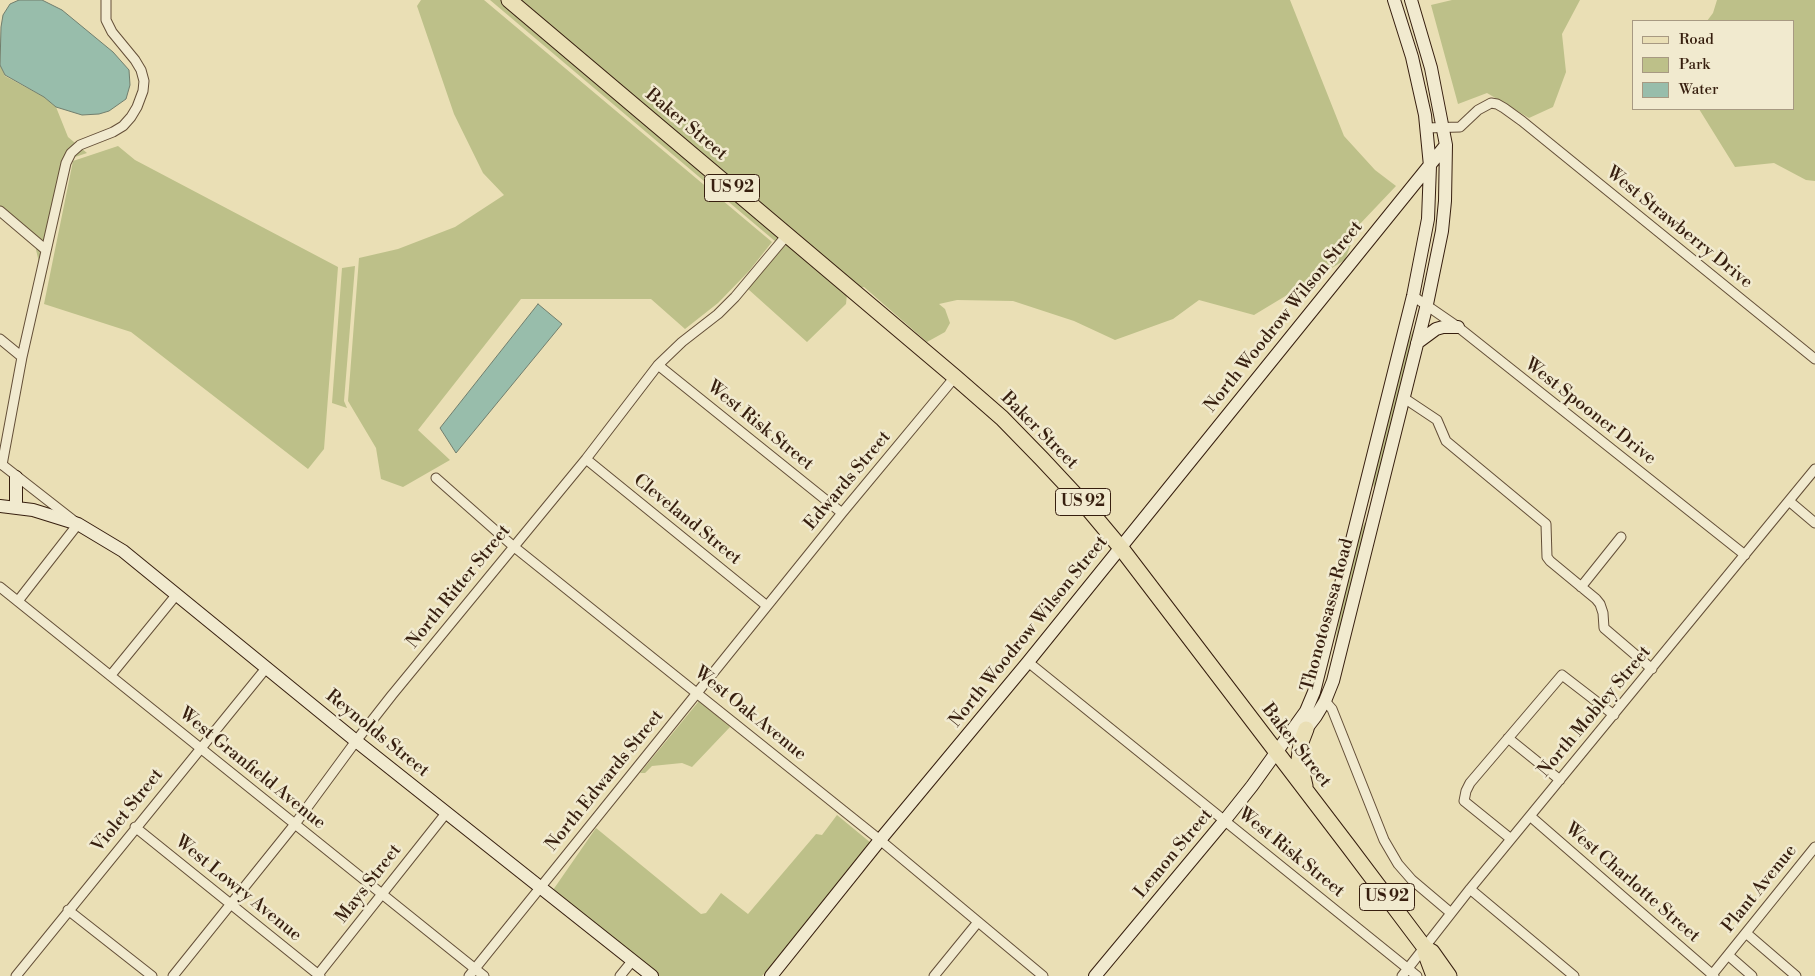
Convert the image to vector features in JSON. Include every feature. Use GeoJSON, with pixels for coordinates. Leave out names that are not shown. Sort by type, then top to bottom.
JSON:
{"type":"FeatureCollection","features":[{"type":"Feature","properties":{"kind":"main road","name":"Baker Street"},"geometry":{"type":"LineString","coordinates":[[509,0],[955,377],[1002,418],[1042,459],[1085,505],[1121,548],[1424,948],[1432,952],[1449,976]]}},
{"type":"Feature","properties":{"kind":"main road","name":"Thonotosassa Road"},"geometry":{"type":"LineString","coordinates":[[1277,753],[1306,711],[1314,692],[1413,296],[1428,220],[1430,166],[1426,128],[1418,82],[1394,0]]}},
{"type":"Feature","properties":{"kind":"main road","name":"Thonotosassa Road"},"geometry":{"type":"LineString","coordinates":[[1277,753],[1306,729],[1325,701],[1333,682],[1427,304],[1442,231],[1445,201],[1446,145],[1431,68],[1410,0]]}},
{"type":"Feature","properties":{"kind":"main road","name":"North Woodrow Wilson Street"},"geometry":{"type":"LineString","coordinates":[[771,976],[880,840],[1121,548],[1446,145]]}},
{"type":"Feature","properties":{"kind":"main road"},"geometry":{"type":"LineString","coordinates":[[1417,343],[1436,329],[1458,327]]}},
{"type":"Feature","properties":{"kind":"main road"},"geometry":{"type":"LineString","coordinates":[[16,477],[16,507]]}},
{"type":"Feature","properties":{"kind":"main road","name":"Reynolds Street"},"geometry":{"type":"LineString","coordinates":[[0,506],[16,507],[53,515],[78,524],[124,551],[356,741],[652,976]]}},
{"type":"Feature","properties":{"kind":"main road"},"geometry":{"type":"LineString","coordinates":[[1306,711],[1325,701],[1322,695],[1320,670]]}},
{"type":"Feature","properties":{"kind":"main road"},"geometry":{"type":"LineString","coordinates":[[1306,729],[1301,742],[1299,760],[1306,790]]}},
{"type":"Feature","properties":{"kind":"main road","name":"Lemon Street"},"geometry":{"type":"LineString","coordinates":[[1095,976],[1225,820],[1277,753]]}},
{"type":"Feature","properties":{"kind":"main road","name":"US 92"},"geometry":{"type":"LineString","coordinates":[[1424,948],[1434,976]]}},
{"type":"Feature","properties":{"kind":"street"},"geometry":{"type":"LineString","coordinates":[[1,464],[22,358],[66,164],[71,153],[80,145],[113,132],[122,126],[137,107],[143,91],[144,81],[141,70],[112,32],[106,20],[106,0]]}},
{"type":"Feature","properties":{"kind":"street","name":"West Strawberry Drive"},"geometry":{"type":"LineString","coordinates":[[1443,127],[1460,127],[1478,110],[1491,103],[1497,104],[1522,121],[1815,359]]}},
{"type":"Feature","properties":{"kind":"street"},"geometry":{"type":"LineString","coordinates":[[1426,128],[1443,127]]}},
{"type":"Feature","properties":{"kind":"street"},"geometry":{"type":"LineString","coordinates":[[0,210],[46,250]]}},
{"type":"Feature","properties":{"kind":"street","name":"North Ritter Street"},"geometry":{"type":"LineString","coordinates":[[173,976],[295,824],[356,741],[513,546],[586,459],[658,365],[735,297],[787,235]]}},
{"type":"Feature","properties":{"kind":"street","name":"West Spooner Drive"},"geometry":{"type":"LineString","coordinates":[[1413,296],[1458,327],[1744,555]]}},
{"type":"Feature","properties":{"kind":"street"},"geometry":{"type":"LineString","coordinates":[[0,338],[22,358]]}},
{"type":"Feature","properties":{"kind":"street","name":"West Risk Street"},"geometry":{"type":"LineString","coordinates":[[658,365],[842,512]]}},
{"type":"Feature","properties":{"kind":"street","name":"Edwards Street"},"geometry":{"type":"LineString","coordinates":[[767,606],[842,512],[955,377]]}},
{"type":"Feature","properties":{"kind":"street"},"geometry":{"type":"LineString","coordinates":[[1404,398],[1416,404],[1437,420],[1446,441],[1546,524],[1548,558],[1552,564],[1600,604],[1603,612],[1604,628],[1652,669]]}},
{"type":"Feature","properties":{"kind":"street","name":"Cleveland Street"},"geometry":{"type":"LineString","coordinates":[[586,459],[767,606]]}},
{"type":"Feature","properties":{"kind":"street","name":"Reynolds Street"},"geometry":{"type":"LineString","coordinates":[[1,464],[78,524]]}},
{"type":"Feature","properties":{"kind":"street","name":"North Mobley Street"},"geometry":{"type":"LineString","coordinates":[[1405,973],[1470,889],[1815,470]]}},
{"type":"Feature","properties":{"kind":"street","name":"West Oak Avenue"},"geometry":{"type":"LineString","coordinates":[[436,478],[513,546],[880,840],[1043,976]]}},
{"type":"Feature","properties":{"kind":"street"},"geometry":{"type":"LineString","coordinates":[[1789,501],[1815,523]]}},
{"type":"Feature","properties":{"kind":"street"},"geometry":{"type":"LineString","coordinates":[[18,600],[78,524]]}},
{"type":"Feature","properties":{"kind":"street"},"geometry":{"type":"LineString","coordinates":[[1581,587],[1621,537]]}},
{"type":"Feature","properties":{"kind":"street","name":"West Granfield Avenue"},"geometry":{"type":"LineString","coordinates":[[0,587],[381,894],[472,972],[484,976]]}},
{"type":"Feature","properties":{"kind":"street"},"geometry":{"type":"LineString","coordinates":[[111,675],[176,594]]}},
{"type":"Feature","properties":{"kind":"street","name":"North Edwards Street"},"geometry":{"type":"LineString","coordinates":[[472,972],[767,606]]}},
{"type":"Feature","properties":{"kind":"street","name":"West Risk Street"},"geometry":{"type":"LineString","coordinates":[[1028,662],[1225,820],[1405,973],[1417,976]]}},
{"type":"Feature","properties":{"kind":"street","name":"Violet Street"},"geometry":{"type":"LineString","coordinates":[[16,976],[267,667]]}},
{"type":"Feature","properties":{"kind":"street"},"geometry":{"type":"LineString","coordinates":[[1511,840],[1464,801],[1470,783],[1562,674],[1614,715]]}},
{"type":"Feature","properties":{"kind":"street"},"geometry":{"type":"LineString","coordinates":[[1325,701],[1332,709],[1384,840],[1398,864],[1412,880],[1451,913]]}},
{"type":"Feature","properties":{"kind":"street"},"geometry":{"type":"LineString","coordinates":[[1508,738],[1560,780]]}},
{"type":"Feature","properties":{"kind":"street","name":"Mays Street"},"geometry":{"type":"LineString","coordinates":[[318,975],[447,812]]}},
{"type":"Feature","properties":{"kind":"street","name":"West Charlotte Street"},"geometry":{"type":"LineString","coordinates":[[1530,816],[1713,975]]}},
{"type":"Feature","properties":{"kind":"street","name":"West Lowry Avenue"},"geometry":{"type":"LineString","coordinates":[[135,828],[231,903],[318,975]]}},
{"type":"Feature","properties":{"kind":"street","name":"Plant Avenue"},"geometry":{"type":"LineString","coordinates":[[1713,975],[1815,847]]}},
{"type":"Feature","properties":{"kind":"street"},"geometry":{"type":"LineString","coordinates":[[1470,889],[1563,973],[1574,976]]}},
{"type":"Feature","properties":{"kind":"street"},"geometry":{"type":"LineString","coordinates":[[68,910],[152,976]]}},
{"type":"Feature","properties":{"kind":"street"},"geometry":{"type":"LineString","coordinates":[[934,976],[978,922]]}},
{"type":"Feature","properties":{"kind":"street"},"geometry":{"type":"LineString","coordinates":[[1746,933],[1796,976]]}},
{"type":"Feature","properties":{"kind":"street"},"geometry":{"type":"LineString","coordinates":[[1728,955],[1752,976]]}},
{"type":"Feature","properties":{"kind":"street"},"geometry":{"type":"LineString","coordinates":[[620,976],[633,960]]}},
{"type":"Feature","properties":{"kind":"green space"},"geometry":{"type":"Polygon","coordinates":[[[421,0],[484,0],[772,242],[749,271],[718,303],[685,329],[651,299],[521,299],[418,430],[450,460],[403,487],[381,479],[376,448],[348,401],[359,258],[398,249],[455,227],[504,195],[483,173],[454,114],[417,6],[421,0]]]}},
{"type":"Feature","properties":{"kind":"green space"},"geometry":{"type":"Polygon","coordinates":[[[490,0],[502,0],[781,236],[776,242],[490,0]]]}},
{"type":"Feature","properties":{"kind":"green space"},"geometry":{"type":"Polygon","coordinates":[[[516,0],[1290,0],[1344,136],[1375,170],[1396,186],[1358,226],[1345,260],[1254,315],[1199,300],[1173,319],[1115,340],[1074,321],[1013,301],[957,300],[939,304],[945,309],[950,323],[945,332],[927,342],[864,287],[857,288],[516,0]]]}},
{"type":"Feature","properties":{"kind":"green space"},"geometry":{"type":"Polygon","coordinates":[[[1452,0],[1580,0],[1562,34],[1566,72],[1553,107],[1529,118],[1487,93],[1458,104],[1431,5],[1452,0]]]}},
{"type":"Feature","properties":{"kind":"green space"},"geometry":{"type":"Polygon","coordinates":[[[1717,0],[1815,0],[1815,181],[1806,180],[1774,163],[1735,167],[1700,110],[1795,110],[1795,20],[1708,20],[1713,13],[1717,0]]]}},
{"type":"Feature","properties":{"kind":"green space"},"geometry":{"type":"Polygon","coordinates":[[[0,65],[5,76],[44,97],[56,107],[68,137],[87,153],[72,158],[69,161],[44,285],[35,245],[0,213],[0,65]]]}},
{"type":"Feature","properties":{"kind":"green space"},"geometry":{"type":"Polygon","coordinates":[[[118,146],[135,160],[338,267],[324,449],[308,469],[131,332],[44,304],[73,161],[118,146]]]}},
{"type":"Feature","properties":{"kind":"green space"},"geometry":{"type":"Polygon","coordinates":[[[787,241],[847,294],[846,304],[807,342],[748,289],[787,241]]]}},
{"type":"Feature","properties":{"kind":"green space"},"geometry":{"type":"Polygon","coordinates":[[[355,266],[344,401],[347,408],[332,403],[342,268],[355,266]]]}},
{"type":"Feature","properties":{"kind":"green space"},"geometry":{"type":"Polygon","coordinates":[[[1414,328],[1383,463],[1374,488],[1375,474],[1407,344],[1414,328]]]}},
{"type":"Feature","properties":{"kind":"green space"},"geometry":{"type":"Polygon","coordinates":[[[1365,522],[1365,538],[1332,662],[1340,613],[1358,537],[1365,522]]]}},
{"type":"Feature","properties":{"kind":"green space"},"geometry":{"type":"Polygon","coordinates":[[[699,701],[730,727],[692,767],[682,763],[652,766],[645,773],[640,773],[699,701]]]}},
{"type":"Feature","properties":{"kind":"green space"},"geometry":{"type":"Polygon","coordinates":[[[837,815],[871,843],[784,952],[762,976],[659,976],[553,890],[596,828],[701,914],[706,913],[721,893],[748,914],[816,834],[822,835],[837,815]]]}},
{"type":"Feature","properties":{"kind":"water"},"geometry":{"type":"Polygon","coordinates":[[[19,0],[42,0],[62,10],[113,52],[129,70],[130,85],[126,99],[109,111],[99,114],[82,115],[56,107],[44,97],[5,75],[0,65],[3,15],[10,4],[19,0]]]}},
{"type":"Feature","properties":{"kind":"water"},"geometry":{"type":"Polygon","coordinates":[[[538,304],[562,324],[456,453],[440,428],[538,304]]]}}]}
